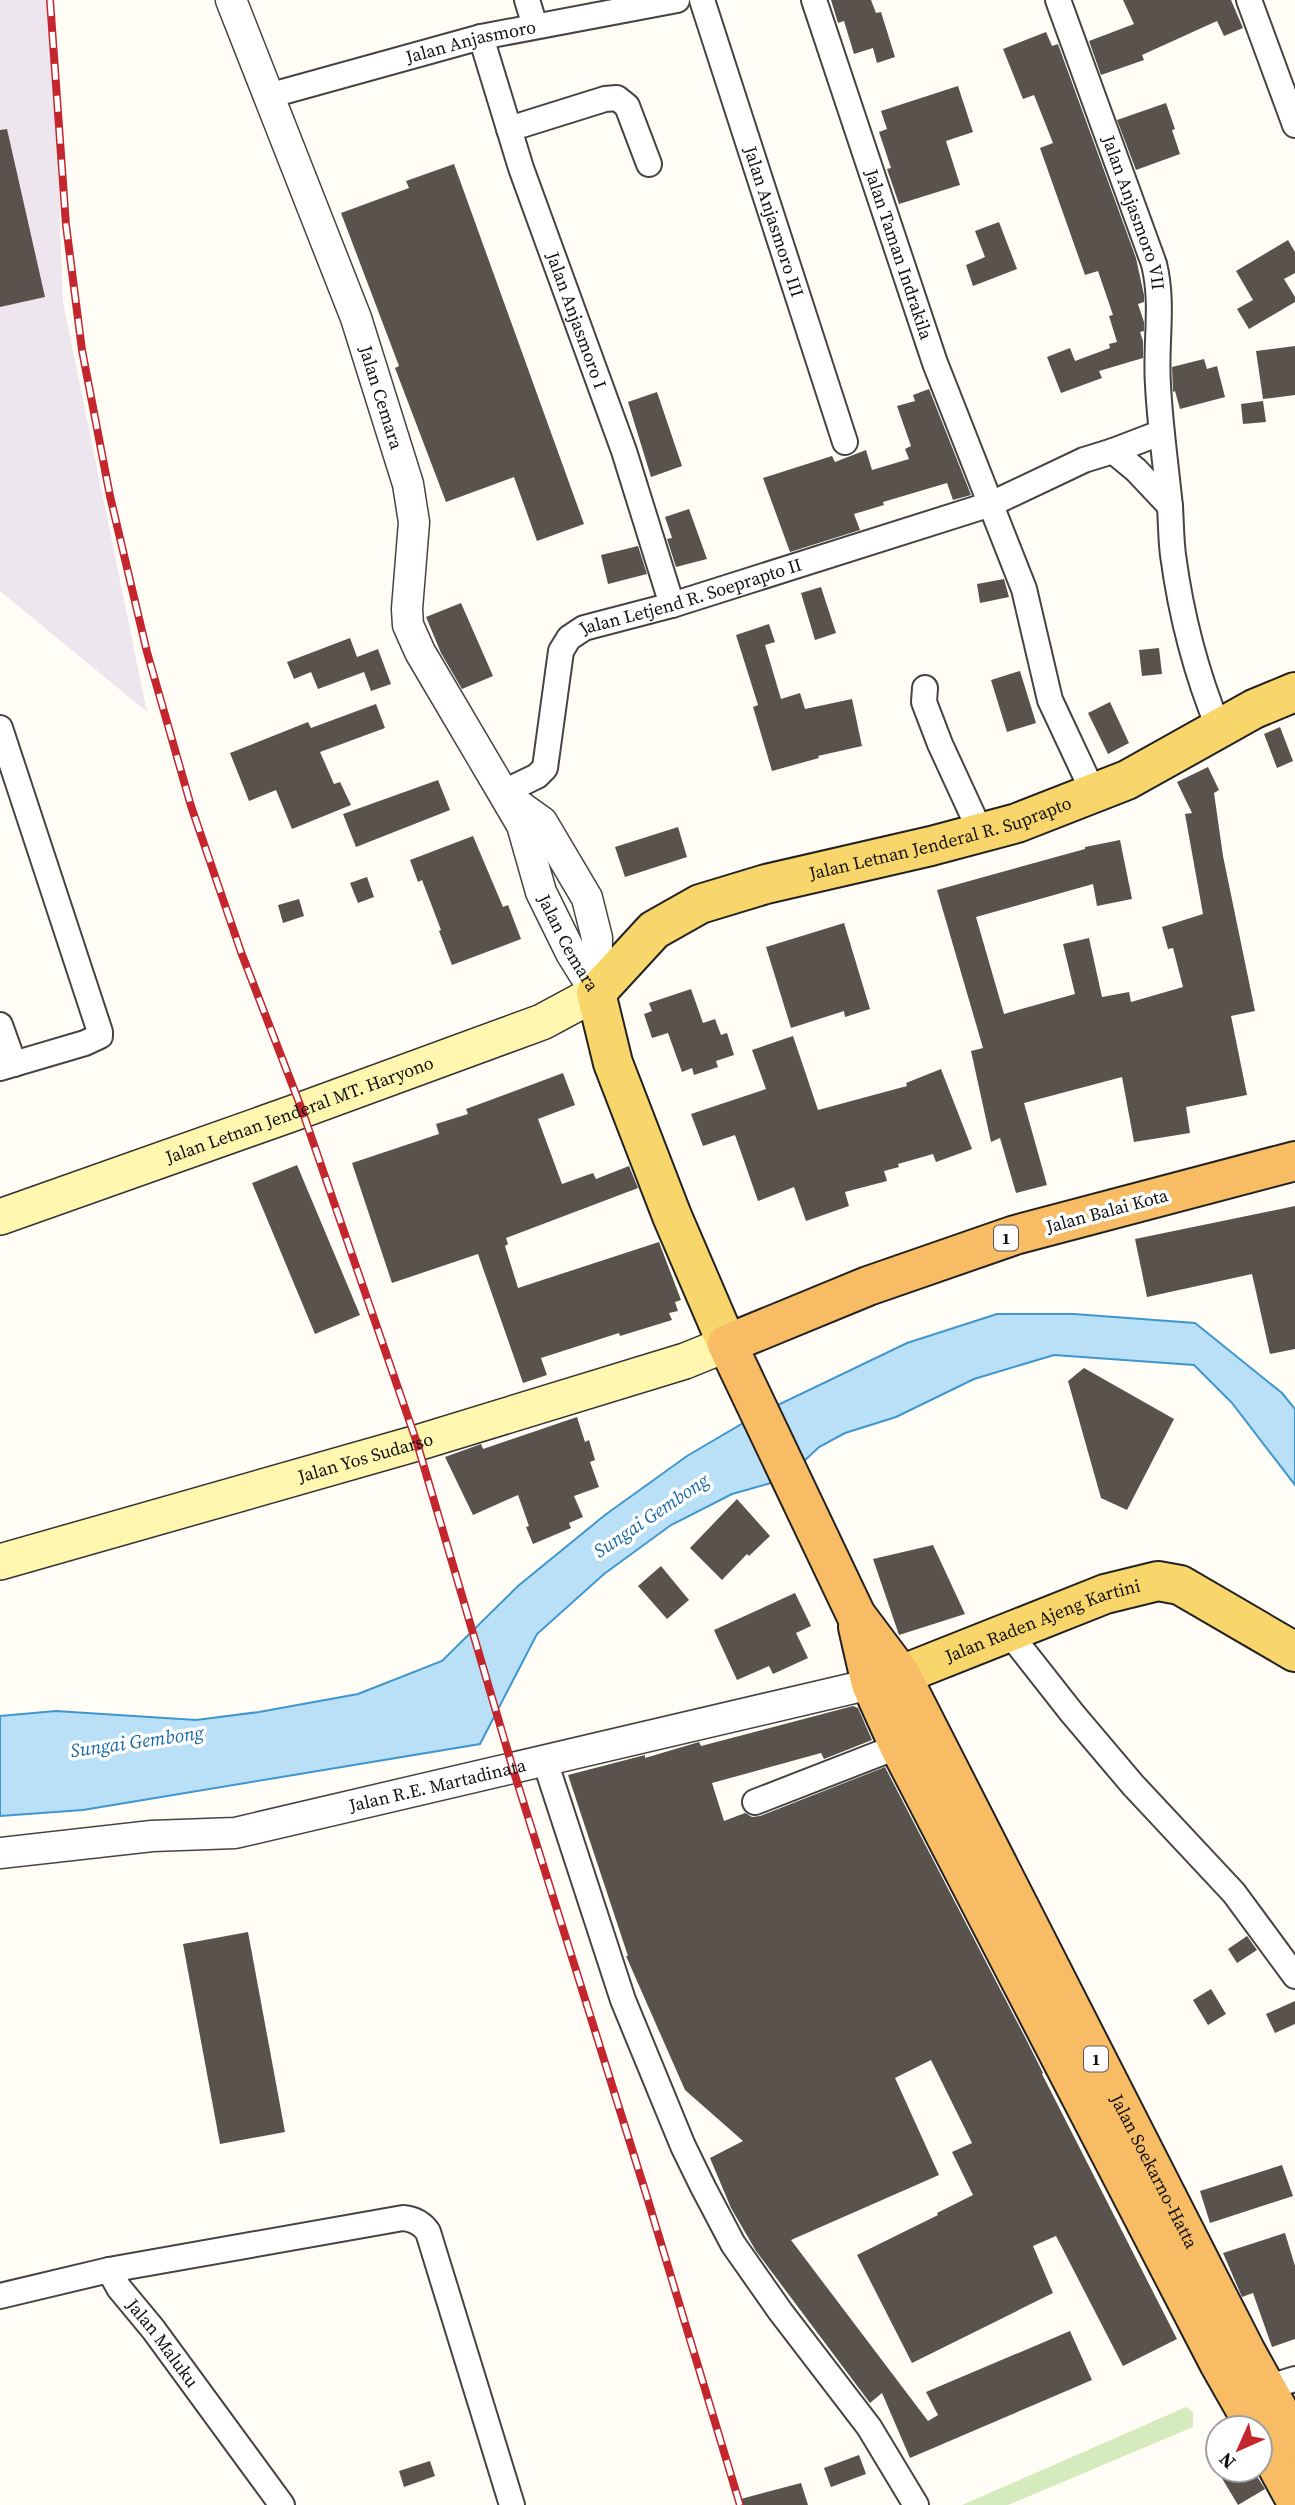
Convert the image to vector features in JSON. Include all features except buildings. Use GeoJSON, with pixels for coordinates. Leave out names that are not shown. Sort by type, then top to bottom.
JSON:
{"type":"FeatureCollection","features":[{"type":"Feature","properties":{"kind":"highway","name":"Jalan Balai Kota"},"geometry":{"type":"LineString","coordinates":[[726,1344],[869,1286],[1016,1235],[1295,1161]]}},
{"type":"Feature","properties":{"kind":"highway","name":"1"},"geometry":{"type":"LineString","coordinates":[[726,1344],[886,1679]]}},
{"type":"Feature","properties":{"kind":"highway","name":"Jalan Soekarno-Hatta"},"geometry":{"type":"LineString","coordinates":[[886,1679],[899,1746],[1219,2363],[1248,2414]]}},
{"type":"Feature","properties":{"kind":"highway","name":"Jalan Soekarno-Hatta"},"geometry":{"type":"LineString","coordinates":[[886,1679],[1281,2384],[1295,2441]]}},
{"type":"Feature","properties":{"kind":"highway"},"geometry":{"type":"LineString","coordinates":[[1274,2461],[1295,2499]]}},
{"type":"Feature","properties":{"kind":"main road","name":"Jalan Letnan Jenderal R. Suprapto"},"geometry":{"type":"LineString","coordinates":[[596,993],[654,930],[701,904],[766,884],[981,834],[1094,794],[1127,780],[1254,709],[1295,692]]}},
{"type":"Feature","properties":{"kind":"main road","name":"Jalan Letnan Jenderal MT. Haryono"},"geometry":{"type":"LineString","coordinates":[[0,1217],[542,1022],[596,993]]}},
{"type":"Feature","properties":{"kind":"main road","name":"1"},"geometry":{"type":"LineString","coordinates":[[596,993],[613,1063],[672,1216],[726,1344]]}},
{"type":"Feature","properties":{"kind":"main road","name":"Jalan Yos Sudarso"},"geometry":{"type":"LineString","coordinates":[[0,1562],[417,1443],[685,1361],[726,1344]]}},
{"type":"Feature","properties":{"kind":"main road","name":"Jalan Raden Ajeng Kartini"},"geometry":{"type":"LineString","coordinates":[[886,1679],[1105,1594],[1157,1581],[1180,1585],[1295,1652]]}},
{"type":"Feature","properties":{"kind":"street","name":"Jalan Cemara"},"geometry":{"type":"LineString","coordinates":[[231,0],[356,318],[408,484],[414,522],[407,592],[408,625],[420,652],[502,793],[542,822],[587,898],[597,938],[596,993]]}},
{"type":"Feature","properties":{"kind":"street"},"geometry":{"type":"LineString","coordinates":[[527,0],[535,26]]}},
{"type":"Feature","properties":{"kind":"street","name":"Jalan Anjasmoro"},"geometry":{"type":"LineString","coordinates":[[268,96],[481,37],[677,0]]}},
{"type":"Feature","properties":{"kind":"street","name":"Jalan Anjasmoro III"},"geometry":{"type":"LineString","coordinates":[[702,0],[845,442]]}},
{"type":"Feature","properties":{"kind":"street","name":"Jalan Taman Indrakila"},"geometry":{"type":"LineString","coordinates":[[814,0],[935,363],[1024,589],[1050,700],[1094,794]]}},
{"type":"Feature","properties":{"kind":"street","name":"Jalan Anjasmoro VII"},"geometry":{"type":"LineString","coordinates":[[1058,0],[1160,287],[1156,360],[1160,433]]}},
{"type":"Feature","properties":{"kind":"street"},"geometry":{"type":"LineString","coordinates":[[1250,0],[1295,125]]}},
{"type":"Feature","properties":{"kind":"street","name":"Jalan Anjasmoro I"},"geometry":{"type":"LineString","coordinates":[[481,37],[521,168],[624,451],[672,605]]}},
{"type":"Feature","properties":{"kind":"street"},"geometry":{"type":"LineString","coordinates":[[509,129],[605,99],[617,98],[627,106],[649,164]]}},
{"type":"Feature","properties":{"kind":"street"},"geometry":{"type":"LineString","coordinates":[[991,504],[1084,460],[1160,433],[1170,506],[1173,554],[1190,646],[1202,687],[1219,729]]}},
{"type":"Feature","properties":{"kind":"street"},"geometry":{"type":"LineString","coordinates":[[1113,451],[1136,470],[1170,506]]}},
{"type":"Feature","properties":{"kind":"street","name":"Jalan Letjend R. Soeprapto II"},"geometry":{"type":"LineString","coordinates":[[502,793],[537,776],[545,768],[561,651],[569,638],[584,628],[672,605],[991,504]]}},
{"type":"Feature","properties":{"kind":"street"},"geometry":{"type":"LineString","coordinates":[[925,688],[924,702],[932,723],[981,834]]}},
{"type":"Feature","properties":{"kind":"street"},"geometry":{"type":"LineString","coordinates":[[0,728],[100,1036],[7,1066],[0,1025]]}},
{"type":"Feature","properties":{"kind":"street"},"geometry":{"type":"LineString","coordinates":[[1009,1633],[1133,1785],[1234,1893],[1295,1976]]}},
{"type":"Feature","properties":{"kind":"street","name":"Jalan R.E. Martadinata"},"geometry":{"type":"LineString","coordinates":[[0,1853],[152,1836],[235,1833],[886,1679]]}},
{"type":"Feature","properties":{"kind":"street"},"geometry":{"type":"LineString","coordinates":[[755,1802],[899,1746]]}},
{"type":"Feature","properties":{"kind":"street"},"geometry":{"type":"LineString","coordinates":[[545,1761],[623,2000],[698,2177],[733,2244],[780,2311],[869,2427],[916,2505]]}},
{"type":"Feature","properties":{"kind":"street"},"geometry":{"type":"LineString","coordinates":[[0,2296],[109,2270],[403,2218],[416,2221],[428,2232],[512,2505]]}},
{"type":"Feature","properties":{"kind":"street","name":"Jalan Maluku"},"geometry":{"type":"LineString","coordinates":[[109,2270],[119,2288],[153,2329],[282,2505]]}},
{"type":"Feature","properties":{"kind":"shaded area"},"geometry":{"type":"Polygon","coordinates":[[[0,0],[52,0],[63,302],[147,712],[0,591],[0,0]]]}},
{"type":"Feature","properties":{"kind":"green space"},"geometry":{"type":"Polygon","coordinates":[[[1186,2407],[1193,2412],[1193,2427],[1008,2505],[962,2505],[1186,2407]]]}},
{"type":"Feature","properties":{"kind":"water","name":"Sungai Gembong"},"geometry":{"type":"Polygon","coordinates":[[[997,1314],[1074,1314],[1195,1323],[1282,1393],[1295,1409],[1295,1485],[1232,1403],[1194,1365],[1054,1355],[974,1379],[896,1417],[845,1433],[819,1447],[785,1479],[732,1494],[671,1525],[604,1574],[537,1634],[480,1744],[83,1810],[0,1816],[0,1716],[56,1711],[196,1720],[358,1694],[442,1661],[518,1586],[605,1515],[687,1456],[757,1415],[907,1343],[997,1314]]]}},
{"type":"Feature","properties":{"kind":"railway"},"geometry":{"type":"LineString","coordinates":[[50,0],[66,225],[82,350],[110,496],[147,652],[191,806],[241,952],[302,1110],[417,1443],[513,1769],[740,2505]]}}]}
